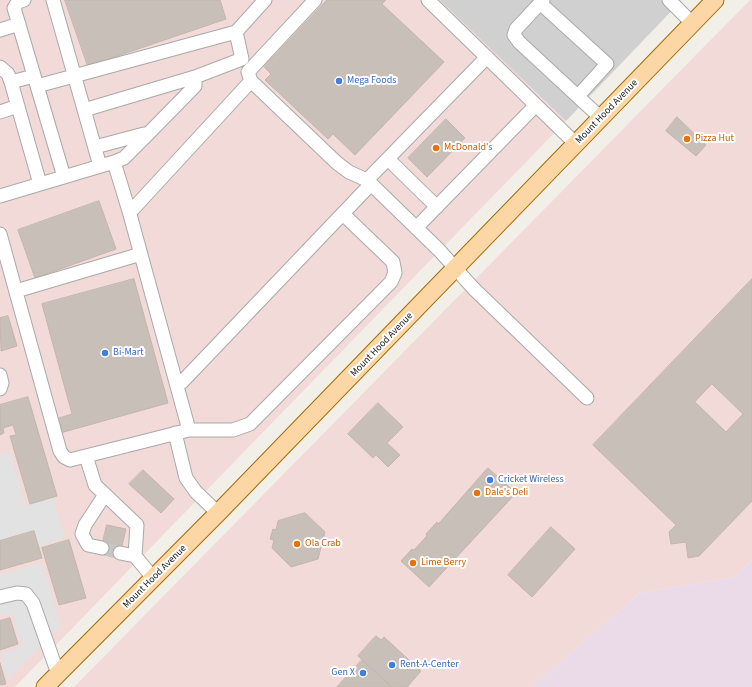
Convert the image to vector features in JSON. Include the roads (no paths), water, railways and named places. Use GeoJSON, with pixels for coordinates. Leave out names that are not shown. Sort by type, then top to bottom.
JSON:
{"type":"FeatureCollection","features":[{"type":"Feature","properties":{"kind":"main road","name":"Mount Hood Avenue"},"geometry":{"type":"LineString","coordinates":[[45,687],[154,579],[456,269],[714,0]]}},
{"type":"Feature","properties":{"kind":"lane"},"geometry":{"type":"LineString","coordinates":[[24,0],[15,5],[19,24],[64,177]]}},
{"type":"Feature","properties":{"kind":"lane"},"geometry":{"type":"LineString","coordinates":[[53,0],[100,166]]}},
{"type":"Feature","properties":{"kind":"lane"},"geometry":{"type":"LineString","coordinates":[[129,211],[133,209],[315,0]]}},
{"type":"Feature","properties":{"kind":"lane"},"geometry":{"type":"LineString","coordinates":[[428,0],[576,144]]}},
{"type":"Feature","properties":{"kind":"lane"},"geometry":{"type":"LineString","coordinates":[[669,0],[692,23]]}},
{"type":"Feature","properties":{"kind":"lane"},"geometry":{"type":"LineString","coordinates":[[578,96],[607,64],[542,2],[516,29],[514,35],[519,42],[601,118]]}},
{"type":"Feature","properties":{"kind":"lane"},"geometry":{"type":"LineString","coordinates":[[12,82],[36,81],[74,76],[236,32],[258,3]]}},
{"type":"Feature","properties":{"kind":"lane"},"geometry":{"type":"LineString","coordinates":[[0,30],[19,24]]}},
{"type":"Feature","properties":{"kind":"lane"},"geometry":{"type":"LineString","coordinates":[[236,32],[242,59],[249,77],[337,163],[349,172],[369,182],[416,228],[474,289],[587,398]]}},
{"type":"Feature","properties":{"kind":"lane"},"geometry":{"type":"LineString","coordinates":[[178,384],[182,382],[342,214],[388,159],[487,57]]}},
{"type":"Feature","properties":{"kind":"lane"},"geometry":{"type":"LineString","coordinates":[[84,110],[196,77],[242,59]]}},
{"type":"Feature","properties":{"kind":"lane"},"geometry":{"type":"LineString","coordinates":[[0,67],[8,74],[12,82],[40,184]]}},
{"type":"Feature","properties":{"kind":"lane"},"geometry":{"type":"LineString","coordinates":[[0,196],[124,158],[195,86],[196,77]]}},
{"type":"Feature","properties":{"kind":"lane"},"geometry":{"type":"LineString","coordinates":[[0,112],[18,106]]}},
{"type":"Feature","properties":{"kind":"lane"},"geometry":{"type":"LineString","coordinates":[[416,228],[536,106]]}},
{"type":"Feature","properties":{"kind":"lane"},"geometry":{"type":"LineString","coordinates":[[95,147],[144,134],[146,136]]}},
{"type":"Feature","properties":{"kind":"lane"},"geometry":{"type":"LineString","coordinates":[[388,159],[437,207]]}},
{"type":"Feature","properties":{"kind":"lane"},"geometry":{"type":"LineString","coordinates":[[114,162],[178,384],[189,430]]}},
{"type":"Feature","properties":{"kind":"lane"},"geometry":{"type":"LineString","coordinates":[[0,234],[60,451],[64,457],[70,460],[189,430],[233,430],[250,424],[391,282],[395,273],[393,262],[342,214]]}},
{"type":"Feature","properties":{"kind":"lane"},"geometry":{"type":"LineString","coordinates":[[16,291],[141,254]]}},
{"type":"Feature","properties":{"kind":"lane"},"geometry":{"type":"LineString","coordinates":[[0,376],[2,383],[0,389]]}},
{"type":"Feature","properties":{"kind":"lane"},"geometry":{"type":"LineString","coordinates":[[176,433],[186,478],[196,492],[218,513]]}},
{"type":"Feature","properties":{"kind":"lane"},"geometry":{"type":"LineString","coordinates":[[86,456],[95,485],[104,496],[138,525],[135,556]]}},
{"type":"Feature","properties":{"kind":"lane"},"geometry":{"type":"LineString","coordinates":[[102,548],[88,545],[82,534],[85,525],[104,496]]}},
{"type":"Feature","properties":{"kind":"lane"},"geometry":{"type":"LineString","coordinates":[[120,552],[135,556],[154,579]]}},
{"type":"Feature","properties":{"kind":"lane"},"geometry":{"type":"LineString","coordinates":[[0,597],[17,593],[26,594],[33,603],[58,674]]}},
{"type":"Feature","properties":{"kind":"tunnel"},"geometry":{"type":"LineString","coordinates":[[102,548],[120,553]]}},
{"type":"Feature","properties":{"kind":"place","name":"Mega Foods"},"geometry":{"type":"Point","coordinates":[339,81]}},
{"type":"Feature","properties":{"kind":"place","name":"Pizza Hut"},"geometry":{"type":"Point","coordinates":[687,139]}},
{"type":"Feature","properties":{"kind":"place","name":"McDonald's"},"geometry":{"type":"Point","coordinates":[436,148]}},
{"type":"Feature","properties":{"kind":"place","name":"Bi-Mart"},"geometry":{"type":"Point","coordinates":[105,353]}},
{"type":"Feature","properties":{"kind":"place","name":"Cricket Wireless"},"geometry":{"type":"Point","coordinates":[490,480]}},
{"type":"Feature","properties":{"kind":"place","name":"Dale's Deli"},"geometry":{"type":"Point","coordinates":[477,493]}},
{"type":"Feature","properties":{"kind":"place","name":"Ola Crab"},"geometry":{"type":"Point","coordinates":[297,544]}},
{"type":"Feature","properties":{"kind":"place","name":"Lime Berry"},"geometry":{"type":"Point","coordinates":[413,563]}},
{"type":"Feature","properties":{"kind":"place","name":"Rent-A-Center"},"geometry":{"type":"Point","coordinates":[392,665]}},
{"type":"Feature","properties":{"kind":"place","name":"Gen X"},"geometry":{"type":"Point","coordinates":[363,673]}}]}
